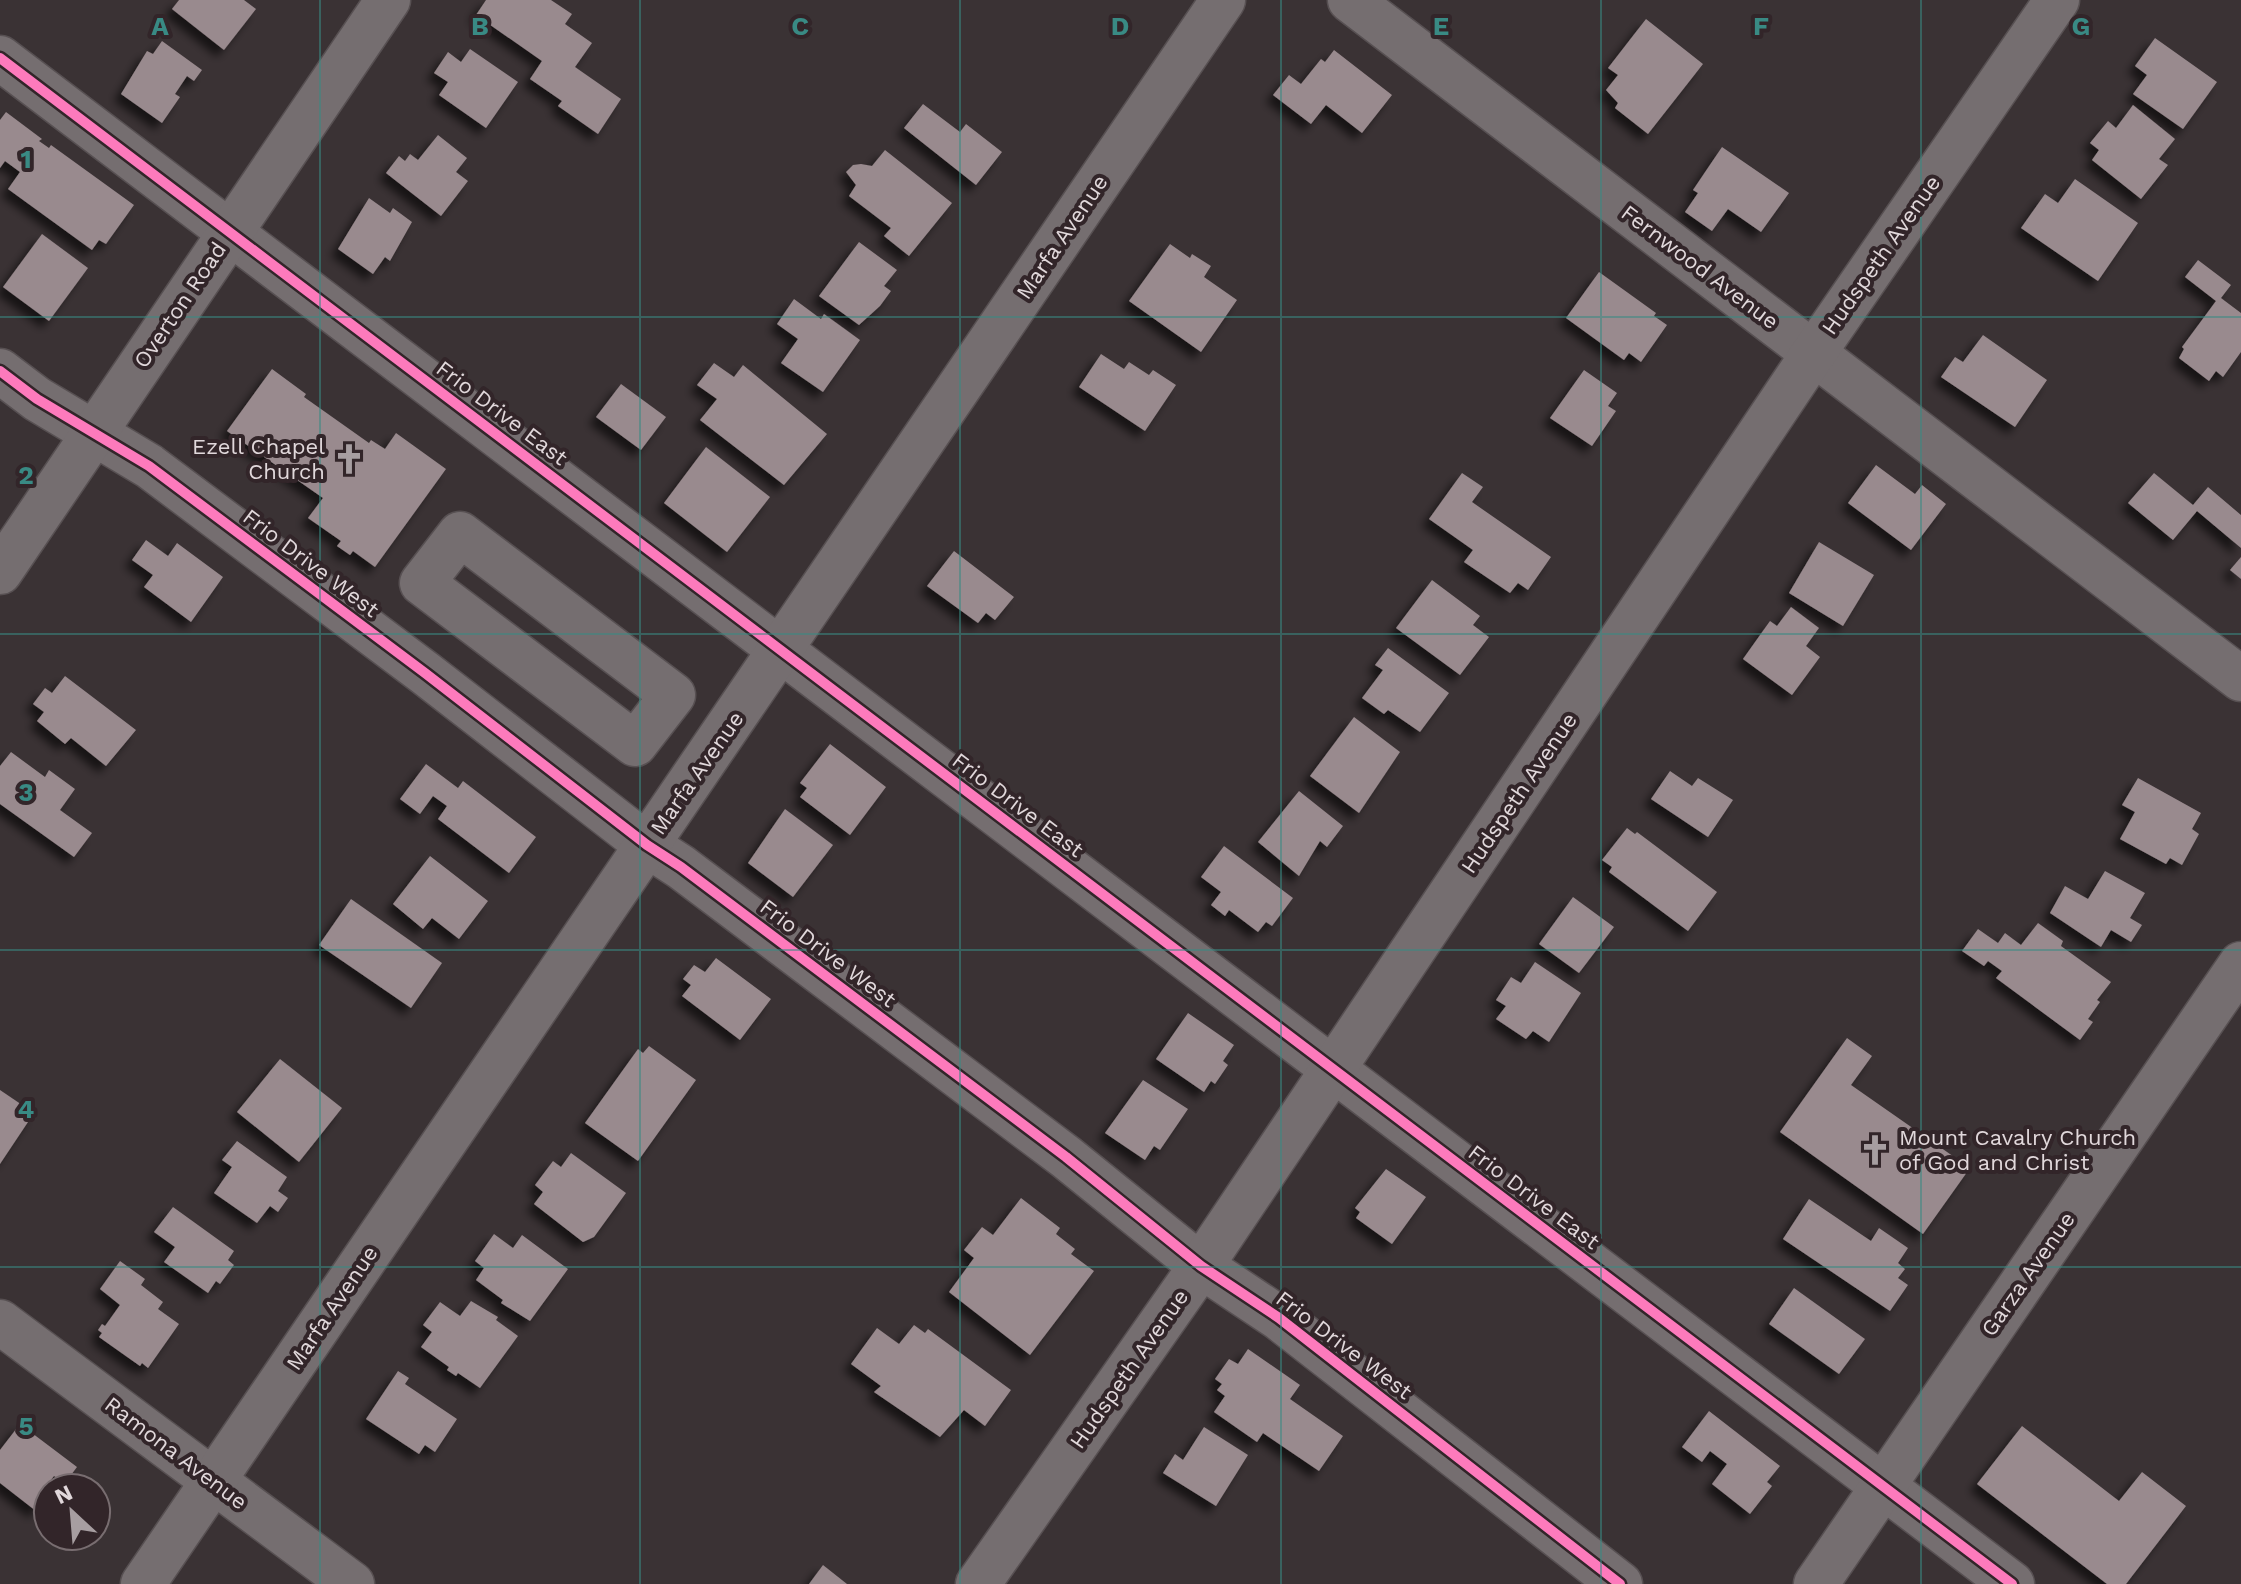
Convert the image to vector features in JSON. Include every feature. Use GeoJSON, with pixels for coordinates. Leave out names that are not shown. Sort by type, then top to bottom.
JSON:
{"type":"FeatureCollection","features":[{"type":"Feature","properties":{"kind":"street","name":"Overton Road"},"geometry":{"type":"LineString","coordinates":[[0,572],[388,0]]}},
{"type":"Feature","properties":{"kind":"street","name":"Marfa Avenue"},"geometry":{"type":"LineString","coordinates":[[143,1584],[782,652],[1223,0]]}},
{"type":"Feature","properties":{"kind":"street","name":"Fernwood Avenue"},"geometry":{"type":"LineString","coordinates":[[1350,0],[2241,679]]}},
{"type":"Feature","properties":{"kind":"street","name":"Hudspeth Avenue"},"geometry":{"type":"LineString","coordinates":[[978,1584],[1201,1266],[1813,354],[2057,0]]}},
{"type":"Feature","properties":{"kind":"street","name":"Frio Drive East"},"geometry":{"type":"LineString","coordinates":[[0,58],[2012,1584]]}},
{"type":"Feature","properties":{"kind":"street","name":"Frio Drive West"},"geometry":{"type":"LineString","coordinates":[[0,371],[37,399],[149,466],[425,673],[647,845],[681,867],[1066,1157],[1201,1266],[1279,1318],[1620,1584]]}},
{"type":"Feature","properties":{"kind":"street"},"geometry":{"type":"LineString","coordinates":[[460,534],[673,695],[635,744],[467,618],[422,583],[460,534]]}},
{"type":"Feature","properties":{"kind":"street"},"geometry":{"type":"LineString","coordinates":[[425,673],[504,568]]}},
{"type":"Feature","properties":{"kind":"street","name":"Garza Avenue"},"geometry":{"type":"LineString","coordinates":[[1816,1584],[2241,964]]}},
{"type":"Feature","properties":{"kind":"street","name":"Ramona Avenue"},"geometry":{"type":"LineString","coordinates":[[0,1322],[352,1584]]}},
{"type":"Feature","properties":{"kind":"building"},"geometry":{"type":"Polygon","coordinates":[[[179,0],[244,0],[256,9],[224,50],[172,9],[179,0]]]}},
{"type":"Feature","properties":{"kind":"building"},"geometry":{"type":"Polygon","coordinates":[[[486,0],[551,0],[572,14],[565,24],[592,43],[575,67],[621,99],[598,134],[558,106],[562,101],[530,79],[542,61],[476,15],[486,0]]]}},
{"type":"Feature","properties":{"kind":"building"},"geometry":{"type":"Polygon","coordinates":[[[1646,19],[1703,64],[1648,134],[1615,108],[1618,103],[1606,90],[1618,75],[1608,68],[1646,19]]]}},
{"type":"Feature","properties":{"kind":"building"},"geometry":{"type":"Polygon","coordinates":[[[2155,38],[2217,82],[2183,129],[2133,94],[2147,75],[2135,66],[2155,38]]]}},
{"type":"Feature","properties":{"kind":"building"},"geometry":{"type":"Polygon","coordinates":[[[162,41],[202,70],[194,81],[187,76],[175,94],[180,97],[162,123],[121,94],[147,51],[153,54],[162,41]]]}},
{"type":"Feature","properties":{"kind":"building"},"geometry":{"type":"Polygon","coordinates":[[[470,49],[518,82],[486,128],[439,95],[448,82],[434,73],[448,52],[461,62],[470,49]]]}},
{"type":"Feature","properties":{"kind":"building"},"geometry":{"type":"Polygon","coordinates":[[[1334,50],[1392,95],[1362,133],[1326,105],[1311,124],[1273,95],[1289,75],[1301,84],[1321,59],[1325,62],[1334,50]]]}},
{"type":"Feature","properties":{"kind":"building"},"geometry":{"type":"Polygon","coordinates":[[[923,104],[960,132],[966,124],[1002,152],[976,185],[904,128],[923,104]]]}},
{"type":"Feature","properties":{"kind":"building"},"geometry":{"type":"Polygon","coordinates":[[[2133,105],[2175,139],[2159,159],[2168,165],[2141,199],[2092,160],[2099,150],[2090,143],[2108,121],[2116,128],[2133,105]]]}},
{"type":"Feature","properties":{"kind":"building"},"geometry":{"type":"Polygon","coordinates":[[[6,112],[42,139],[39,141],[49,148],[51,145],[134,205],[106,244],[99,240],[92,250],[8,189],[20,172],[5,161],[0,168],[0,120],[6,112]]]}},
{"type":"Feature","properties":{"kind":"building"},"geometry":{"type":"Polygon","coordinates":[[[438,135],[467,158],[456,172],[468,181],[441,216],[386,173],[399,156],[405,161],[410,154],[418,160],[438,135]]]}},
{"type":"Feature","properties":{"kind":"building"},"geometry":{"type":"Polygon","coordinates":[[[1722,147],[1789,193],[1761,232],[1728,209],[1712,231],[1685,212],[1698,193],[1693,190],[1722,147]]]}},
{"type":"Feature","properties":{"kind":"building"},"geometry":{"type":"Polygon","coordinates":[[[885,150],[952,203],[909,256],[884,236],[891,228],[849,196],[856,185],[846,172],[853,165],[872,166],[885,150]]]}},
{"type":"Feature","properties":{"kind":"building"},"geometry":{"type":"Polygon","coordinates":[[[2075,179],[2138,223],[2098,281],[2021,228],[2045,194],[2058,203],[2075,179]]]}},
{"type":"Feature","properties":{"kind":"building"},"geometry":{"type":"Polygon","coordinates":[[[369,198],[390,213],[393,208],[412,222],[390,261],[385,257],[373,274],[338,249],[369,198]]]}},
{"type":"Feature","properties":{"kind":"building"},"geometry":{"type":"Polygon","coordinates":[[[42,234],[88,268],[49,321],[3,287],[42,234]]]}},
{"type":"Feature","properties":{"kind":"building"},"geometry":{"type":"Polygon","coordinates":[[[859,242],[897,270],[884,286],[891,291],[859,325],[819,296],[859,242]]]}},
{"type":"Feature","properties":{"kind":"building"},"geometry":{"type":"Polygon","coordinates":[[[1170,244],[1190,258],[1192,254],[1211,266],[1204,277],[1237,300],[1201,352],[1129,301],[1170,244]]]}},
{"type":"Feature","properties":{"kind":"building"},"geometry":{"type":"Polygon","coordinates":[[[2198,260],[2231,285],[2221,298],[2241,313],[2241,352],[2223,377],[2216,371],[2209,381],[2179,358],[2184,349],[2182,347],[2216,301],[2185,277],[2198,260]]]}},
{"type":"Feature","properties":{"kind":"building"},"geometry":{"type":"Polygon","coordinates":[[[1599,272],[1656,313],[1654,316],[1667,325],[1641,362],[1629,353],[1624,360],[1566,318],[1599,272]]]}},
{"type":"Feature","properties":{"kind":"building"},"geometry":{"type":"Polygon","coordinates":[[[794,299],[821,319],[824,314],[860,340],[823,392],[781,363],[798,339],[777,324],[794,299]]]}},
{"type":"Feature","properties":{"kind":"building"},"geometry":{"type":"Polygon","coordinates":[[[1983,335],[2047,380],[2015,427],[1941,377],[1955,357],[1963,362],[1983,335]]]}},
{"type":"Feature","properties":{"kind":"building"},"geometry":{"type":"Polygon","coordinates":[[[1101,354],[1124,369],[1129,362],[1149,375],[1153,370],[1176,385],[1145,431],[1079,387],[1101,354]]]}},
{"type":"Feature","properties":{"kind":"building"},"geometry":{"type":"Polygon","coordinates":[[[714,363],[734,377],[743,365],[827,434],[784,485],[700,420],[717,399],[697,385],[714,363]]]}},
{"type":"Feature","properties":{"kind":"building","name":"Ezell Chapel Church"},"geometry":{"type":"Polygon","coordinates":[[[272,369],[306,394],[304,397],[369,443],[371,440],[385,449],[396,433],[446,469],[375,567],[353,551],[350,555],[337,546],[341,541],[308,518],[323,498],[227,431],[272,369]]]}},
{"type":"Feature","properties":{"kind":"building"},"geometry":{"type":"Polygon","coordinates":[[[1584,370],[1617,393],[1608,406],[1616,411],[1592,446],[1550,418],[1584,370]]]}},
{"type":"Feature","properties":{"kind":"building"},"geometry":{"type":"Polygon","coordinates":[[[621,384],[666,417],[641,450],[596,417],[621,384]]]}},
{"type":"Feature","properties":{"kind":"building"},"geometry":{"type":"Polygon","coordinates":[[[706,447],[770,497],[727,552],[664,503],[706,447]]]}},
{"type":"Feature","properties":{"kind":"building"},"geometry":{"type":"Polygon","coordinates":[[[1876,465],[1915,494],[1922,485],[1946,504],[1911,550],[1848,503],[1876,465]]]}},
{"type":"Feature","properties":{"kind":"building"},"geometry":{"type":"Polygon","coordinates":[[[1462,473],[1483,487],[1472,502],[1551,557],[1528,590],[1518,583],[1510,593],[1464,562],[1473,550],[1429,519],[1462,473]]]}},
{"type":"Feature","properties":{"kind":"building"},"geometry":{"type":"Polygon","coordinates":[[[2154,473],[2193,505],[2208,487],[2241,515],[2241,548],[2197,511],[2173,540],[2128,503],[2154,473]]]}},
{"type":"Feature","properties":{"kind":"building"},"geometry":{"type":"Polygon","coordinates":[[[146,540],[168,556],[177,543],[223,577],[191,622],[144,587],[153,575],[132,560],[146,540]]]}},
{"type":"Feature","properties":{"kind":"building"},"geometry":{"type":"Polygon","coordinates":[[[1819,542],[1874,575],[1843,626],[1789,593],[1819,542]]]}},
{"type":"Feature","properties":{"kind":"building"},"geometry":{"type":"Polygon","coordinates":[[[954,551],[1014,597],[995,620],[986,613],[978,623],[927,586],[954,551]]]}},
{"type":"Feature","properties":{"kind":"building"},"geometry":{"type":"Polygon","coordinates":[[[2241,557],[2241,579],[2230,570],[2241,557]]]}},
{"type":"Feature","properties":{"kind":"building"},"geometry":{"type":"Polygon","coordinates":[[[1432,580],[1480,616],[1473,625],[1489,637],[1460,675],[1396,628],[1432,580]]]}},
{"type":"Feature","properties":{"kind":"building"},"geometry":{"type":"Polygon","coordinates":[[[1791,607],[1819,628],[1806,646],[1820,657],[1792,695],[1743,659],[1770,621],[1777,626],[1791,607]]]}},
{"type":"Feature","properties":{"kind":"building"},"geometry":{"type":"Polygon","coordinates":[[[1388,648],[1449,693],[1420,732],[1388,710],[1384,714],[1362,698],[1383,670],[1375,665],[1388,648]]]}},
{"type":"Feature","properties":{"kind":"building"},"geometry":{"type":"Polygon","coordinates":[[[65,676],[136,730],[106,766],[71,738],[65,744],[37,721],[44,712],[33,704],[45,688],[52,693],[65,676]]]}},
{"type":"Feature","properties":{"kind":"building"},"geometry":{"type":"Polygon","coordinates":[[[1354,717],[1400,752],[1359,813],[1310,776],[1354,717]]]}},
{"type":"Feature","properties":{"kind":"building"},"geometry":{"type":"Polygon","coordinates":[[[830,744],[886,787],[850,835],[800,797],[807,788],[800,783],[830,744]]]}},
{"type":"Feature","properties":{"kind":"building"},"geometry":{"type":"Polygon","coordinates":[[[11,752],[45,777],[49,770],[75,789],[60,810],[92,833],[74,857],[0,804],[0,766],[11,752]]]}},
{"type":"Feature","properties":{"kind":"building"},"geometry":{"type":"Polygon","coordinates":[[[426,764],[458,788],[463,781],[536,837],[509,873],[438,819],[447,806],[433,796],[420,814],[400,799],[426,764]]]}},
{"type":"Feature","properties":{"kind":"building"},"geometry":{"type":"Polygon","coordinates":[[[1670,771],[1692,786],[1698,778],[1733,800],[1708,837],[1651,799],[1670,771]]]}},
{"type":"Feature","properties":{"kind":"building"},"geometry":{"type":"Polygon","coordinates":[[[2138,778],[2201,813],[2192,829],[2199,834],[2182,865],[2170,858],[2166,864],[2120,839],[2135,812],[2122,805],[2138,778]]]}},
{"type":"Feature","properties":{"kind":"building"},"geometry":{"type":"Polygon","coordinates":[[[1299,791],[1343,826],[1327,847],[1320,841],[1299,876],[1258,842],[1299,791]]]}},
{"type":"Feature","properties":{"kind":"building"},"geometry":{"type":"Polygon","coordinates":[[[785,809],[833,845],[793,897],[748,863],[785,809]]]}},
{"type":"Feature","properties":{"kind":"building"},"geometry":{"type":"Polygon","coordinates":[[[1627,828],[1635,834],[1637,832],[1717,892],[1688,931],[1609,872],[1612,867],[1602,860],[1627,828]]]}},
{"type":"Feature","properties":{"kind":"building"},"geometry":{"type":"Polygon","coordinates":[[[1224,846],[1293,898],[1272,926],[1266,922],[1258,932],[1229,910],[1225,916],[1211,905],[1221,892],[1201,877],[1224,846]]]}},
{"type":"Feature","properties":{"kind":"building"},"geometry":{"type":"Polygon","coordinates":[[[430,856],[488,901],[459,939],[432,918],[423,929],[393,904],[430,856]]]}},
{"type":"Feature","properties":{"kind":"building"},"geometry":{"type":"Polygon","coordinates":[[[2105,871],[2145,893],[2130,918],[2142,925],[2131,942],[2111,930],[2101,947],[2050,913],[2065,886],[2088,899],[2105,871]]]}},
{"type":"Feature","properties":{"kind":"building"},"geometry":{"type":"Polygon","coordinates":[[[1573,897],[1614,927],[1579,973],[1539,944],[1573,897]]]}},
{"type":"Feature","properties":{"kind":"building"},"geometry":{"type":"Polygon","coordinates":[[[351,899],[442,963],[411,1008],[319,945],[351,899]]]}},
{"type":"Feature","properties":{"kind":"building"},"geometry":{"type":"Polygon","coordinates":[[[2038,923],[2063,941],[2061,946],[2111,982],[2097,1000],[2100,1002],[2088,1019],[2093,1022],[2080,1040],[1996,978],[2002,971],[1988,961],[1984,966],[1962,951],[1978,929],[1998,943],[2005,933],[2021,945],[2038,923]]]}},
{"type":"Feature","properties":{"kind":"building"},"geometry":{"type":"Polygon","coordinates":[[[716,958],[771,999],[740,1040],[682,996],[691,985],[683,979],[694,965],[705,972],[716,958]]]}},
{"type":"Feature","properties":{"kind":"building"},"geometry":{"type":"Polygon","coordinates":[[[1535,962],[1581,993],[1549,1042],[1533,1031],[1526,1039],[1496,1019],[1506,1006],[1496,1000],[1511,977],[1521,983],[1535,962]]]}},
{"type":"Feature","properties":{"kind":"building"},"geometry":{"type":"Polygon","coordinates":[[[1188,1013],[1234,1045],[1223,1061],[1228,1065],[1215,1084],[1211,1081],[1204,1092],[1156,1059],[1188,1013]]]}},
{"type":"Feature","properties":{"kind":"building","name":"Mount Cavalry Church of God and Christ"},"geometry":{"type":"Polygon","coordinates":[[[1847,1038],[1872,1056],[1851,1085],[1970,1168],[1923,1234],[1780,1132],[1847,1038]]]}},
{"type":"Feature","properties":{"kind":"building"},"geometry":{"type":"Polygon","coordinates":[[[649,1046],[696,1080],[638,1161],[585,1123],[638,1049],[643,1053],[649,1046]]]}},
{"type":"Feature","properties":{"kind":"building"},"geometry":{"type":"Polygon","coordinates":[[[280,1059],[342,1108],[299,1162],[237,1112],[280,1059]]]}},
{"type":"Feature","properties":{"kind":"building"},"geometry":{"type":"Polygon","coordinates":[[[1143,1080],[1188,1109],[1160,1150],[1154,1146],[1145,1160],[1105,1133],[1143,1080]]]}},
{"type":"Feature","properties":{"kind":"building"},"geometry":{"type":"Polygon","coordinates":[[[0,1090],[34,1113],[0,1164],[0,1090]]]}},
{"type":"Feature","properties":{"kind":"building"},"geometry":{"type":"Polygon","coordinates":[[[237,1141],[287,1177],[278,1191],[288,1198],[278,1212],[270,1206],[257,1223],[214,1193],[232,1167],[222,1160],[237,1141]]]}},
{"type":"Feature","properties":{"kind":"building"},"geometry":{"type":"Polygon","coordinates":[[[571,1153],[626,1193],[594,1237],[583,1242],[534,1204],[543,1192],[535,1185],[553,1161],[561,1167],[571,1153]]]}},
{"type":"Feature","properties":{"kind":"building"},"geometry":{"type":"Polygon","coordinates":[[[1386,1169],[1426,1197],[1392,1244],[1356,1218],[1360,1212],[1355,1208],[1386,1169]]]}},
{"type":"Feature","properties":{"kind":"building"},"geometry":{"type":"Polygon","coordinates":[[[1021,1198],[1060,1228],[1056,1234],[1075,1249],[1071,1254],[1094,1271],[1030,1355],[949,1292],[974,1258],[964,1250],[982,1227],[993,1235],[1021,1198]]]}},
{"type":"Feature","properties":{"kind":"building"},"geometry":{"type":"Polygon","coordinates":[[[1809,1199],[1871,1241],[1879,1228],[1908,1248],[1898,1263],[1905,1269],[1898,1278],[1908,1285],[1890,1311],[1783,1239],[1809,1199]]]}},
{"type":"Feature","properties":{"kind":"building"},"geometry":{"type":"Polygon","coordinates":[[[173,1207],[234,1251],[228,1260],[234,1265],[220,1284],[216,1281],[208,1293],[164,1262],[175,1247],[154,1232],[173,1207]]]}},
{"type":"Feature","properties":{"kind":"building"},"geometry":{"type":"Polygon","coordinates":[[[494,1234],[513,1248],[522,1235],[568,1269],[530,1321],[501,1303],[503,1300],[476,1280],[484,1268],[475,1261],[494,1234]]]}},
{"type":"Feature","properties":{"kind":"building"},"geometry":{"type":"Polygon","coordinates":[[[120,1261],[145,1279],[141,1285],[163,1302],[158,1309],[179,1324],[148,1368],[142,1363],[140,1366],[99,1337],[102,1333],[98,1330],[102,1324],[105,1326],[120,1305],[100,1289],[120,1261]]]}},
{"type":"Feature","properties":{"kind":"building"},"geometry":{"type":"Polygon","coordinates":[[[1794,1288],[1865,1339],[1839,1374],[1769,1324],[1794,1288]]]}},
{"type":"Feature","properties":{"kind":"building"},"geometry":{"type":"Polygon","coordinates":[[[471,1301],[498,1317],[496,1320],[518,1336],[480,1388],[458,1373],[456,1376],[447,1370],[449,1367],[421,1347],[432,1332],[423,1325],[440,1302],[460,1316],[471,1301]]]}},
{"type":"Feature","properties":{"kind":"building"},"geometry":{"type":"Polygon","coordinates":[[[914,1325],[925,1333],[928,1329],[1011,1390],[985,1426],[964,1410],[940,1437],[874,1392],[881,1386],[851,1364],[877,1328],[899,1344],[914,1325]]]}},
{"type":"Feature","properties":{"kind":"building"},"geometry":{"type":"Polygon","coordinates":[[[1248,1349],[1300,1385],[1290,1399],[1343,1436],[1319,1471],[1263,1433],[1257,1442],[1214,1412],[1225,1396],[1217,1390],[1222,1384],[1215,1379],[1229,1359],[1238,1364],[1248,1349]]]}},
{"type":"Feature","properties":{"kind":"building"},"geometry":{"type":"Polygon","coordinates":[[[398,1371],[409,1378],[405,1384],[457,1419],[435,1452],[425,1445],[419,1454],[366,1419],[398,1371]]]}},
{"type":"Feature","properties":{"kind":"building"},"geometry":{"type":"Polygon","coordinates":[[[1709,1411],[1780,1466],[1767,1482],[1772,1486],[1750,1514],[1712,1484],[1727,1464],[1710,1451],[1702,1462],[1682,1447],[1709,1411]]]}},
{"type":"Feature","properties":{"kind":"building"},"geometry":{"type":"Polygon","coordinates":[[[20,1424],[77,1467],[73,1472],[32,1472],[32,1508],[0,1483],[0,1450],[20,1424]]]}},
{"type":"Feature","properties":{"kind":"building"},"geometry":{"type":"Polygon","coordinates":[[[2022,1426],[2119,1501],[2142,1472],[2186,1506],[2126,1584],[2107,1584],[1977,1484],[2022,1426]]]}},
{"type":"Feature","properties":{"kind":"building"},"geometry":{"type":"Polygon","coordinates":[[[1204,1427],[1248,1455],[1216,1506],[1163,1473],[1175,1454],[1183,1460],[1204,1427]]]}},
{"type":"Feature","properties":{"kind":"building"},"geometry":{"type":"Polygon","coordinates":[[[823,1565],[847,1584],[809,1584],[823,1565]]]}},
{"type":"Feature","properties":{"kind":"cycle path"},"geometry":{"type":"LineString","coordinates":[[0,58],[2012,1584]]}},
{"type":"Feature","properties":{"kind":"cycle path"},"geometry":{"type":"LineString","coordinates":[[0,371],[37,399],[149,466],[425,673],[647,845],[681,867],[1066,1157],[1201,1266],[1279,1318],[1620,1584]]}},
{"type":"Feature","properties":{"kind":"place","name":"Ezell Chapel Church"},"geometry":{"type":"Point","coordinates":[349,459]}},
{"type":"Feature","properties":{"kind":"place","name":"Mount Cavalry Church of God and Christ"},"geometry":{"type":"Point","coordinates":[1875,1150]}}]}
